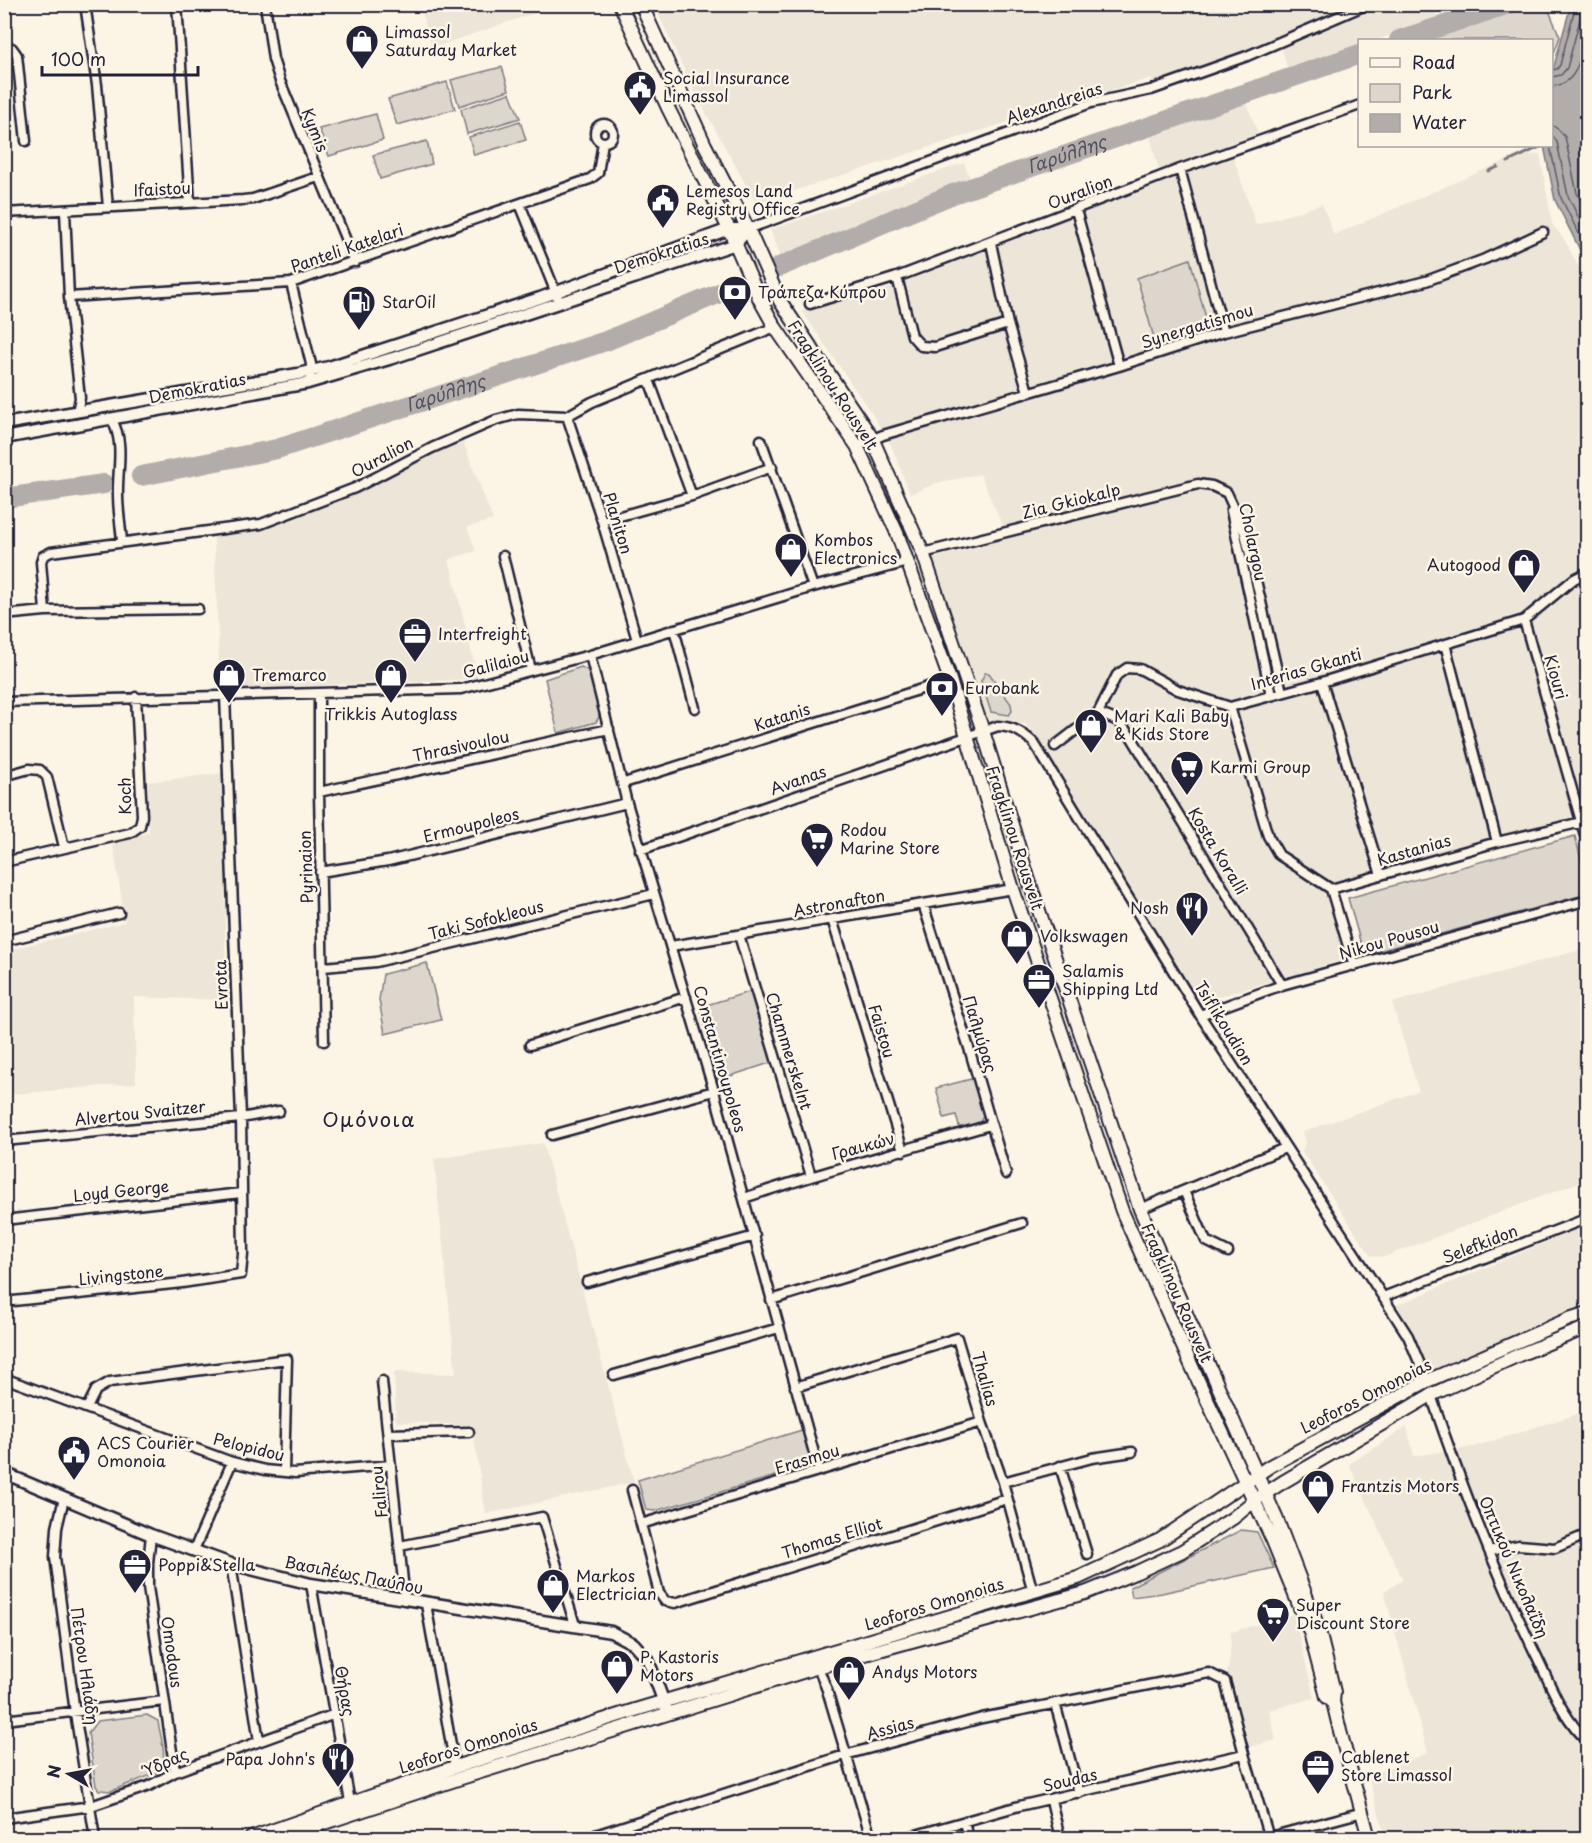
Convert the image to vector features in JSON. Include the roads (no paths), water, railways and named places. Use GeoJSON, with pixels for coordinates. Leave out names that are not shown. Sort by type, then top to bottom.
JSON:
{"type":"FeatureCollection","features":[{"type":"Feature","properties":{"kind":"main road","name":"Fragklinou Rousvelt"},"geometry":{"type":"LineString","coordinates":[[620,4],[729,229],[760,300],[775,327],[857,446],[908,562],[950,680],[1013,888],[1122,1211],[1246,1481],[1310,1632],[1326,1696],[1333,1702]]}},
{"type":"Feature","properties":{"kind":"main road","name":"Fragklinou Rousvelt"},"geometry":{"type":"LineString","coordinates":[[642,7],[780,301],[873,438],[923,553],[983,731],[1030,886],[1140,1209],[1266,1493],[1318,1627],[1334,1692],[1333,1702],[1369,1839]]}},
{"type":"Feature","properties":{"kind":"main road","name":"Leoforos Omonoias"},"geometry":{"type":"LineString","coordinates":[[279,1839],[666,1708],[1078,1578],[1160,1540],[1257,1473],[1427,1381],[1587,1313]]}},
{"type":"Feature","properties":{"kind":"main road","name":"Leoforos Omonoias"},"geometry":{"type":"LineString","coordinates":[[251,1839],[350,1802],[455,1767],[1085,1593],[1182,1551],[1233,1518],[1254,1500],[1431,1395],[1587,1327]]}},
{"type":"Feature","properties":{"kind":"street"},"geometry":{"type":"LineString","coordinates":[[85,4],[97,85],[108,207]]}},
{"type":"Feature","properties":{"kind":"street"},"geometry":{"type":"LineString","coordinates":[[177,4],[190,203]]}},
{"type":"Feature","properties":{"kind":"street","name":"Kymis"},"geometry":{"type":"LineString","coordinates":[[265,4],[273,59],[318,177],[355,262]]}},
{"type":"Feature","properties":{"kind":"street"},"geometry":{"type":"LineString","coordinates":[[642,7],[663,4]]}},
{"type":"Feature","properties":{"kind":"street","name":"Alexandreias"},"geometry":{"type":"LineString","coordinates":[[748,229],[1091,104],[1151,90],[1247,56],[1368,4]]}},
{"type":"Feature","properties":{"kind":"street"},"geometry":{"type":"LineString","coordinates":[[4,45],[12,48],[17,55],[26,141]]}},
{"type":"Feature","properties":{"kind":"street","name":"Ouralion"},"geometry":{"type":"LineString","coordinates":[[810,304],[897,277],[991,243],[1180,169],[1358,105]]}},
{"type":"Feature","properties":{"kind":"street","name":"Panteli Katelari"},"geometry":{"type":"LineString","coordinates":[[69,297],[291,283],[595,176],[598,173],[603,142]]}},
{"type":"Feature","properties":{"kind":"street"},"geometry":{"type":"LineString","coordinates":[[1180,169],[1224,332]]}},
{"type":"Feature","properties":{"kind":"street","name":"Ifaistou"},"geometry":{"type":"LineString","coordinates":[[4,213],[253,199],[318,177]]}},
{"type":"Feature","properties":{"kind":"street"},"geometry":{"type":"LineString","coordinates":[[520,204],[539,248],[554,293],[564,301]]}},
{"type":"Feature","properties":{"kind":"street"},"geometry":{"type":"LineString","coordinates":[[1076,210],[1119,366]]}},
{"type":"Feature","properties":{"kind":"street"},"geometry":{"type":"LineString","coordinates":[[65,211],[69,297],[80,398],[77,412]]}},
{"type":"Feature","properties":{"kind":"street","name":"Demokratias"},"geometry":{"type":"LineString","coordinates":[[6,422],[77,412],[311,371],[554,293],[729,229],[748,229]]}},
{"type":"Feature","properties":{"kind":"street"},"geometry":{"type":"LineString","coordinates":[[736,244],[748,229]]}},
{"type":"Feature","properties":{"kind":"street","name":"Synergatismou"},"geometry":{"type":"LineString","coordinates":[[857,446],[873,438],[1119,366],[1224,332],[1426,281],[1485,259],[1543,232]]}},
{"type":"Feature","properties":{"kind":"street"},"geometry":{"type":"LineString","coordinates":[[991,243],[1008,324],[1028,392]]}},
{"type":"Feature","properties":{"kind":"street","name":"Demokratias"},"geometry":{"type":"LineString","coordinates":[[4,438],[308,383],[396,357],[736,244]]}},
{"type":"Feature","properties":{"kind":"street"},"geometry":{"type":"LineString","coordinates":[[897,277],[912,336],[921,346],[935,347],[1008,324]]}},
{"type":"Feature","properties":{"kind":"street"},"geometry":{"type":"LineString","coordinates":[[291,283],[311,371],[308,383]]}},
{"type":"Feature","properties":{"kind":"street"},"geometry":{"type":"LineString","coordinates":[[567,416],[592,402],[775,327]]}},
{"type":"Feature","properties":{"kind":"street"},"geometry":{"type":"LineString","coordinates":[[649,380],[692,496]]}},
{"type":"Feature","properties":{"kind":"street","name":"Ouralion"},"geometry":{"type":"LineString","coordinates":[[45,611],[41,562],[43,556],[51,552],[261,524],[356,488],[432,448],[496,420],[518,414],[567,416]]}},
{"type":"Feature","properties":{"kind":"street","name":"Planiton"},"geometry":{"type":"LineString","coordinates":[[567,416],[602,521],[637,640]]}},
{"type":"Feature","properties":{"kind":"street"},"geometry":{"type":"LineString","coordinates":[[112,420],[117,428],[120,460],[117,494],[122,542]]}},
{"type":"Feature","properties":{"kind":"street"},"geometry":{"type":"LineString","coordinates":[[761,440],[813,587]]}},
{"type":"Feature","properties":{"kind":"street"},"geometry":{"type":"LineString","coordinates":[[602,521],[692,496],[772,467]]}},
{"type":"Feature","properties":{"kind":"street","name":"Zia Gkiokalp"},"geometry":{"type":"LineString","coordinates":[[923,553],[1198,484],[1212,486],[1227,493]]}},
{"type":"Feature","properties":{"kind":"street","name":"Cholargou"},"geometry":{"type":"LineString","coordinates":[[1227,493],[1245,533],[1282,692]]}},
{"type":"Feature","properties":{"kind":"street","name":"Cholargou"},"geometry":{"type":"LineString","coordinates":[[1227,493],[1271,695]]}},
{"type":"Feature","properties":{"kind":"street"},"geometry":{"type":"LineString","coordinates":[[503,556],[531,670]]}},
{"type":"Feature","properties":{"kind":"street","name":"Galilaiou"},"geometry":{"type":"LineString","coordinates":[[4,702],[461,689],[590,655],[813,587],[908,562]]}},
{"type":"Feature","properties":{"kind":"street","name":"Interias Gkanti"},"geometry":{"type":"LineString","coordinates":[[1230,707],[1524,620],[1574,579],[1587,572]]}},
{"type":"Feature","properties":{"kind":"street"},"geometry":{"type":"LineString","coordinates":[[4,615],[45,611],[198,609]]}},
{"type":"Feature","properties":{"kind":"street","name":"Kiouri"},"geometry":{"type":"LineString","coordinates":[[1524,620],[1587,846]]}},
{"type":"Feature","properties":{"kind":"street"},"geometry":{"type":"LineString","coordinates":[[674,629],[695,708]]}},
{"type":"Feature","properties":{"kind":"street"},"geometry":{"type":"LineString","coordinates":[[1445,644],[1497,842]]}},
{"type":"Feature","properties":{"kind":"street","name":"Constantinoupoleos"},"geometry":{"type":"LineString","coordinates":[[590,655],[640,850],[714,1091],[819,1471]]}},
{"type":"Feature","properties":{"kind":"street"},"geometry":{"type":"LineString","coordinates":[[1055,746],[1098,713],[1117,675],[1127,668],[1140,669],[1178,690],[1230,707],[1268,836],[1279,855],[1331,889],[1354,966]]}},
{"type":"Feature","properties":{"kind":"street","name":"Katanis"},"geometry":{"type":"LineString","coordinates":[[624,783],[950,680]]}},
{"type":"Feature","properties":{"kind":"street"},"geometry":{"type":"LineString","coordinates":[[1322,681],[1380,875]]}},
{"type":"Feature","properties":{"kind":"street","name":"Pyrinaion"},"geometry":{"type":"LineString","coordinates":[[319,693],[324,1041]]}},
{"type":"Feature","properties":{"kind":"street","name":"Evrota"},"geometry":{"type":"LineString","coordinates":[[225,695],[241,1118],[243,1254],[241,1274]]}},
{"type":"Feature","properties":{"kind":"street","name":"Koch"},"geometry":{"type":"LineString","coordinates":[[4,862],[130,833],[140,826],[142,816],[136,697]]}},
{"type":"Feature","properties":{"kind":"street","name":"Kosta Koralli"},"geometry":{"type":"LineString","coordinates":[[1098,713],[1118,721],[1132,738],[1282,985]]}},
{"type":"Feature","properties":{"kind":"street","name":"Tsiflikoudion"},"geometry":{"type":"LineString","coordinates":[[966,738],[998,726],[1012,727],[1024,733],[1034,742],[1200,1015],[1408,1336],[1427,1381]]}},
{"type":"Feature","properties":{"kind":"street","name":"Thrasivoulou"},"geometry":{"type":"LineString","coordinates":[[319,792],[609,729]]}},
{"type":"Feature","properties":{"kind":"street","name":"Avanas"},"geometry":{"type":"LineString","coordinates":[[640,850],[966,738]]}},
{"type":"Feature","properties":{"kind":"street"},"geometry":{"type":"LineString","coordinates":[[4,776],[29,769],[40,770],[47,777],[64,847]]}},
{"type":"Feature","properties":{"kind":"street","name":"Ermoupoleos"},"geometry":{"type":"LineString","coordinates":[[320,872],[388,861],[627,802]]}},
{"type":"Feature","properties":{"kind":"street","name":"Kastanias"},"geometry":{"type":"LineString","coordinates":[[1331,889],[1497,842],[1582,822]]}},
{"type":"Feature","properties":{"kind":"street","name":"Astronafton"},"geometry":{"type":"LineString","coordinates":[[671,946],[1013,888]]}},
{"type":"Feature","properties":{"kind":"street","name":"Taki Sofokleous"},"geometry":{"type":"LineString","coordinates":[[324,967],[376,962],[654,894]]}},
{"type":"Feature","properties":{"kind":"street","name":"Nikou Pousou"},"geometry":{"type":"LineString","coordinates":[[1200,1015],[1282,985],[1587,900]]}},
{"type":"Feature","properties":{"kind":"street","name":"Παλμύρας"},"geometry":{"type":"LineString","coordinates":[[923,903],[1006,1174]]}},
{"type":"Feature","properties":{"kind":"street"},"geometry":{"type":"LineString","coordinates":[[4,941],[118,913]]}},
{"type":"Feature","properties":{"kind":"street","name":"Faistou"},"geometry":{"type":"LineString","coordinates":[[832,919],[903,1151]]}},
{"type":"Feature","properties":{"kind":"street","name":"Chammerskelnt"},"geometry":{"type":"LineString","coordinates":[[739,935],[811,1176]]}},
{"type":"Feature","properties":{"kind":"street"},"geometry":{"type":"LineString","coordinates":[[530,1045],[686,997]]}},
{"type":"Feature","properties":{"kind":"street"},"geometry":{"type":"LineString","coordinates":[[552,1135],[714,1091]]}},
{"type":"Feature","properties":{"kind":"street","name":"Alvertou Svaitzer"},"geometry":{"type":"LineString","coordinates":[[4,1141],[241,1118],[279,1111]]}},
{"type":"Feature","properties":{"kind":"street","name":"Γραικών"},"geometry":{"type":"LineString","coordinates":[[744,1198],[811,1176],[990,1125]]}},
{"type":"Feature","properties":{"kind":"street"},"geometry":{"type":"LineString","coordinates":[[1140,1209],[1286,1149]]}},
{"type":"Feature","properties":{"kind":"street"},"geometry":{"type":"LineString","coordinates":[[1184,1191],[1206,1241],[1228,1252]]}},
{"type":"Feature","properties":{"kind":"street","name":"Loyd George"},"geometry":{"type":"LineString","coordinates":[[4,1220],[241,1193]]}},
{"type":"Feature","properties":{"kind":"street","name":"Selefkidon"},"geometry":{"type":"LineString","coordinates":[[1383,1297],[1587,1218]]}},
{"type":"Feature","properties":{"kind":"street"},"geometry":{"type":"LineString","coordinates":[[771,1300],[1022,1223]]}},
{"type":"Feature","properties":{"kind":"street"},"geometry":{"type":"LineString","coordinates":[[587,1282],[755,1236]]}},
{"type":"Feature","properties":{"kind":"street","name":"Livingstone"},"geometry":{"type":"LineString","coordinates":[[4,1302],[182,1283],[241,1274]]}},
{"type":"Feature","properties":{"kind":"street"},"geometry":{"type":"LineString","coordinates":[[614,1375],[779,1328]]}},
{"type":"Feature","properties":{"kind":"street","name":"Thalias"},"geometry":{"type":"LineString","coordinates":[[795,1387],[957,1338],[981,1422],[1003,1482],[1033,1592]]}},
{"type":"Feature","properties":{"kind":"street"},"geometry":{"type":"LineString","coordinates":[[87,1408],[96,1390],[110,1382],[287,1359],[284,1472]]}},
{"type":"Feature","properties":{"kind":"street","name":"Pelopidou"},"geometry":{"type":"LineString","coordinates":[[4,1378],[231,1462],[265,1470],[296,1473],[391,1465]]}},
{"type":"Feature","properties":{"kind":"street","name":"Falirou"},"geometry":{"type":"LineString","coordinates":[[382,1381],[405,1600]]}},
{"type":"Feature","properties":{"kind":"street","name":"Οπτικού Νικολαΐδη"},"geometry":{"type":"LineString","coordinates":[[1431,1395],[1489,1551],[1529,1642],[1567,1719],[1587,1741]]}},
{"type":"Feature","properties":{"kind":"street","name":"Erasmou"},"geometry":{"type":"LineString","coordinates":[[641,1524],[981,1422]]}},
{"type":"Feature","properties":{"kind":"street"},"geometry":{"type":"LineString","coordinates":[[388,1434],[469,1431]]}},
{"type":"Feature","properties":{"kind":"street"},"geometry":{"type":"LineString","coordinates":[[1003,1482],[1092,1458],[1132,1452]]}},
{"type":"Feature","properties":{"kind":"street"},"geometry":{"type":"LineString","coordinates":[[194,1550],[231,1462]]}},
{"type":"Feature","properties":{"kind":"street"},"geometry":{"type":"LineString","coordinates":[[1060,1466],[1087,1554]]}},
{"type":"Feature","properties":{"kind":"street","name":"Βασιλέως Παύλου"},"geometry":{"type":"LineString","coordinates":[[4,1473],[151,1535],[231,1564],[311,1584],[611,1632],[634,1644],[648,1660],[666,1708]]}},
{"type":"Feature","properties":{"kind":"street"},"geometry":{"type":"LineString","coordinates":[[632,1490],[641,1524]]}},
{"type":"Feature","properties":{"kind":"street","name":"Πέτρου Ηλιάδη"},"geometry":{"type":"LineString","coordinates":[[64,1498],[57,1528],[55,1557],[75,1713],[95,1839]]}},
{"type":"Feature","properties":{"kind":"street","name":"Thomas Elliot"},"geometry":{"type":"LineString","coordinates":[[641,1524],[659,1593],[665,1601],[675,1602],[1007,1499]]}},
{"type":"Feature","properties":{"kind":"street"},"geometry":{"type":"LineString","coordinates":[[400,1546],[542,1517],[575,1625]]}},
{"type":"Feature","properties":{"kind":"street"},"geometry":{"type":"LineString","coordinates":[[1489,1551],[1519,1545],[1555,1548],[1587,1534]]}},
{"type":"Feature","properties":{"kind":"street","name":"Omodous"},"geometry":{"type":"LineString","coordinates":[[151,1535],[148,1587],[174,1772]]}},
{"type":"Feature","properties":{"kind":"street"},"geometry":{"type":"LineString","coordinates":[[231,1564],[259,1741]]}},
{"type":"Feature","properties":{"kind":"street","name":"Θήρας"},"geometry":{"type":"LineString","coordinates":[[311,1584],[350,1802]]}},
{"type":"Feature","properties":{"kind":"street"},"geometry":{"type":"LineString","coordinates":[[426,1604],[455,1767]]}},
{"type":"Feature","properties":{"kind":"street"},"geometry":{"type":"LineString","coordinates":[[818,1667],[827,1690],[871,1839]]}},
{"type":"Feature","properties":{"kind":"street","name":"Assias"},"geometry":{"type":"LineString","coordinates":[[586,1839],[845,1755],[982,1718],[1209,1673],[1225,1681],[1244,1754]]}},
{"type":"Feature","properties":{"kind":"street"},"geometry":{"type":"LineString","coordinates":[[4,1720],[164,1701]]}},
{"type":"Feature","properties":{"kind":"street"},"geometry":{"type":"LineString","coordinates":[[1055,1703],[1078,1793]]}},
{"type":"Feature","properties":{"kind":"street","name":"Ύδρας"},"geometry":{"type":"LineString","coordinates":[[4,1818],[91,1806],[149,1786],[174,1772],[334,1714]]}},
{"type":"Feature","properties":{"kind":"street"},"geometry":{"type":"LineString","coordinates":[[1244,1754],[1268,1838],[1363,1812]]}},
{"type":"Feature","properties":{"kind":"street","name":"Soudas"},"geometry":{"type":"LineString","coordinates":[[905,1839],[1078,1793],[1244,1754]]}},
{"type":"Feature","properties":{"kind":"street"},"geometry":{"type":"LineString","coordinates":[[1051,1800],[1060,1839]]}},
{"type":"Feature","properties":{"kind":"street"},"geometry":{"type":"LineString","coordinates":[[964,1822],[968,1839]]}},
{"type":"Feature","properties":{"kind":"water"},"geometry":{"type":"Polygon","coordinates":[[[1571,5],[1587,5],[1587,264],[1555,200],[1544,147],[1553,147],[1553,69],[1571,5]]]}},
{"type":"Feature","properties":{"kind":"waterway","name":"Γαρύλλης"},"geometry":{"type":"LineString","coordinates":[[1402,39],[1509,4]]}},
{"type":"Feature","properties":{"kind":"waterway","name":"Γαρύλλης"},"geometry":{"type":"LineString","coordinates":[[779,267],[953,194],[1358,55]]}},
{"type":"Feature","properties":{"kind":"waterway"},"geometry":{"type":"LineString","coordinates":[[1508,162],[1540,147]]}},
{"type":"Feature","properties":{"kind":"waterway"},"geometry":{"type":"LineString","coordinates":[[1489,171],[1498,167]]}},
{"type":"Feature","properties":{"kind":"waterway","name":"Γαρύλλης"},"geometry":{"type":"LineString","coordinates":[[141,476],[277,449],[606,341],[741,284]]}},
{"type":"Feature","properties":{"kind":"waterway","name":"Γαρύλλης"},"geometry":{"type":"LineString","coordinates":[[4,498],[104,484]]}},
{"type":"Feature","properties":{"kind":"place","name":"Limassol Saturday Market"},"geometry":{"type":"Point","coordinates":[362,70]}},
{"type":"Feature","properties":{"kind":"place","name":"Social Insurance Limassol"},"geometry":{"type":"Point","coordinates":[640,116]}},
{"type":"Feature","properties":{"kind":"place","name":"Lemesos Land Registry Office"},"geometry":{"type":"Point","coordinates":[663,229]}},
{"type":"Feature","properties":{"kind":"place","name":"Τράπεζα Κύπρου"},"geometry":{"type":"Point","coordinates":[735,321]}},
{"type":"Feature","properties":{"kind":"place","name":"StarOil"},"geometry":{"type":"Point","coordinates":[359,331]}},
{"type":"Feature","properties":{"kind":"place","name":"Kombos Electronics"},"geometry":{"type":"Point","coordinates":[791,578]}},
{"type":"Feature","properties":{"kind":"place","name":"Autogood"},"geometry":{"type":"Point","coordinates":[1524,594]}},
{"type":"Feature","properties":{"kind":"place","name":"Interfreight"},"geometry":{"type":"Point","coordinates":[415,663]}},
{"type":"Feature","properties":{"kind":"place","name":"Tremarco"},"geometry":{"type":"Point","coordinates":[229,704]}},
{"type":"Feature","properties":{"kind":"place","name":"Trikkis Autoglass"},"geometry":{"type":"Point","coordinates":[391,704]}},
{"type":"Feature","properties":{"kind":"place","name":"Eurobank"},"geometry":{"type":"Point","coordinates":[942,717]}},
{"type":"Feature","properties":{"kind":"place","name":"Mari Kali Baby & Kids Store"},"geometry":{"type":"Point","coordinates":[1091,754]}},
{"type":"Feature","properties":{"kind":"place","name":"Karmi Group"},"geometry":{"type":"Point","coordinates":[1187,796]}},
{"type":"Feature","properties":{"kind":"place","name":"Rodou Marine Store"},"geometry":{"type":"Point","coordinates":[817,868]}},
{"type":"Feature","properties":{"kind":"place","name":"Nosh"},"geometry":{"type":"Point","coordinates":[1192,937]}},
{"type":"Feature","properties":{"kind":"place","name":"Volkswagen"},"geometry":{"type":"Point","coordinates":[1017,965]}},
{"type":"Feature","properties":{"kind":"place","name":"Salamis Shipping Ltd"},"geometry":{"type":"Point","coordinates":[1039,1009]}},
{"type":"Feature","properties":{"kind":"place","name":"ACS Courier Omonoia"},"geometry":{"type":"Point","coordinates":[74,1481]}},
{"type":"Feature","properties":{"kind":"place","name":"Frantzis Motors"},"geometry":{"type":"Point","coordinates":[1318,1515]}},
{"type":"Feature","properties":{"kind":"place","name":"Poppi&Stella"},"geometry":{"type":"Point","coordinates":[135,1594]}},
{"type":"Feature","properties":{"kind":"place","name":"Markos Electrician"},"geometry":{"type":"Point","coordinates":[553,1614]}},
{"type":"Feature","properties":{"kind":"place","name":"Super Discount Store"},"geometry":{"type":"Point","coordinates":[1273,1643]}},
{"type":"Feature","properties":{"kind":"place","name":"P. Kastoris Motors"},"geometry":{"type":"Point","coordinates":[617,1695]}},
{"type":"Feature","properties":{"kind":"place","name":"Andys Motors"},"geometry":{"type":"Point","coordinates":[849,1701]}},
{"type":"Feature","properties":{"kind":"place","name":"Papa John's"},"geometry":{"type":"Point","coordinates":[338,1788]}},
{"type":"Feature","properties":{"kind":"place","name":"Cablenet Store Limassol"},"geometry":{"type":"Point","coordinates":[1318,1795]}},
{"type":"Feature","properties":{"kind":"district","name":"Ομόνοια"},"geometry":{"type":"Point","coordinates":[369,1120]}}]}
